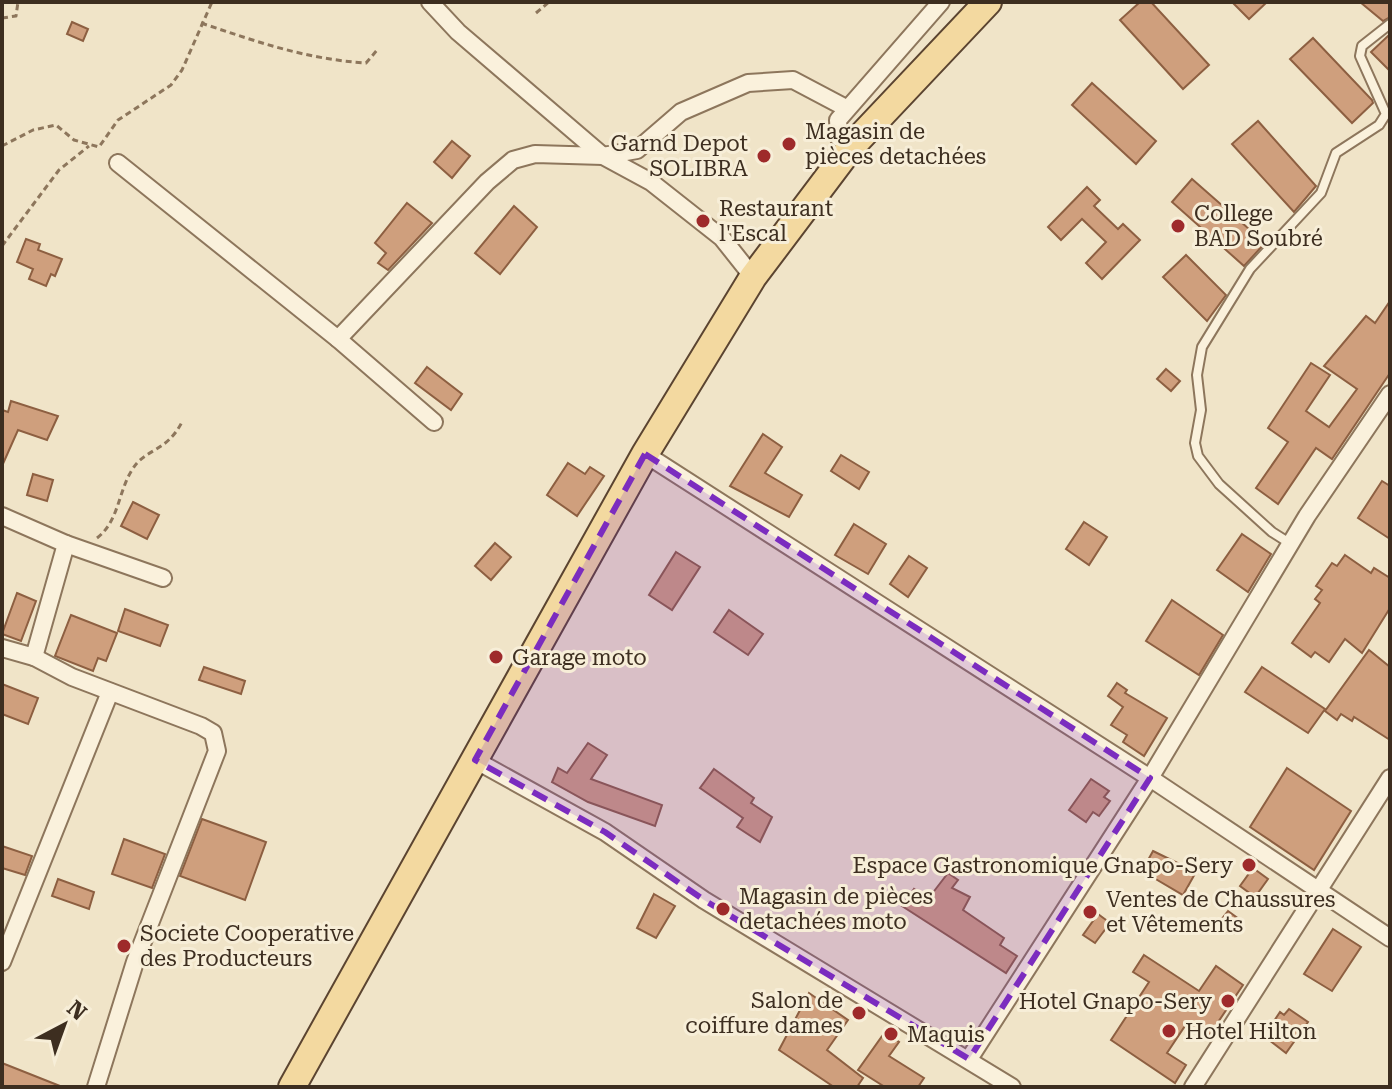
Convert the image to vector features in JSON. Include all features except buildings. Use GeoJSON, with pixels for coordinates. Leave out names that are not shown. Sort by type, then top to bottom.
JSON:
{"type":"FeatureCollection","features":[{"type":"Feature","properties":{"kind":"main road"},"geometry":{"type":"LineString","coordinates":[[292,1087],[645,454],[753,277],[851,147],[988,2]]}},
{"type":"Feature","properties":{"kind":"street"},"geometry":{"type":"LineString","coordinates":[[430,2],[458,32],[603,156],[651,182],[722,238],[753,277]]}},
{"type":"Feature","properties":{"kind":"street"},"geometry":{"type":"LineString","coordinates":[[851,147],[839,138],[838,120],[941,2]]}},
{"type":"Feature","properties":{"kind":"street"},"geometry":{"type":"LineString","coordinates":[[338,339],[487,182],[513,160],[535,154],[603,156],[637,150],[681,112],[748,83],[793,80],[846,108]]}},
{"type":"Feature","properties":{"kind":"street"},"geometry":{"type":"LineString","coordinates":[[118,163],[338,339],[434,422]]}},
{"type":"Feature","properties":{"kind":"street"},"geometry":{"type":"LineString","coordinates":[[969,1059],[1150,778],[1291,544],[1390,394]]}},
{"type":"Feature","properties":{"kind":"street"},"geometry":{"type":"LineString","coordinates":[[645,454],[1150,778],[1390,938]]}},
{"type":"Feature","properties":{"kind":"street"},"geometry":{"type":"LineString","coordinates":[[2,516],[66,544],[163,578]]}},
{"type":"Feature","properties":{"kind":"street"},"geometry":{"type":"LineString","coordinates":[[34,657],[66,544]]}},
{"type":"Feature","properties":{"kind":"street"},"geometry":{"type":"LineString","coordinates":[[2,648],[34,657],[110,692],[201,726],[213,733],[217,751],[149,922],[96,1087]]}},
{"type":"Feature","properties":{"kind":"street"},"geometry":{"type":"LineString","coordinates":[[2,962],[8,934],[110,692]]}},
{"type":"Feature","properties":{"kind":"street"},"geometry":{"type":"LineString","coordinates":[[475,760],[605,832],[704,900],[1012,1087]]}},
{"type":"Feature","properties":{"kind":"street"},"geometry":{"type":"LineString","coordinates":[[1193,1087],[1390,778]]}},
{"type":"Feature","properties":{"kind":"lane"},"geometry":{"type":"LineString","coordinates":[[1291,544],[1272,532],[1219,484],[1198,456],[1195,443],[1201,410],[1197,375],[1202,347],[1250,269],[1321,193],[1336,153],[1379,125],[1386,114],[1360,56],[1362,46],[1390,24]]}},
{"type":"Feature","properties":{"kind":"path"},"geometry":{"type":"LineString","coordinates":[[2,18],[16,16],[18,2]]}},
{"type":"Feature","properties":{"kind":"path"},"geometry":{"type":"LineString","coordinates":[[2,146],[33,130],[56,125],[74,140],[99,147],[118,120],[171,85],[182,70],[212,2]]}},
{"type":"Feature","properties":{"kind":"path"},"geometry":{"type":"LineString","coordinates":[[536,13],[549,2]]}},
{"type":"Feature","properties":{"kind":"path"},"geometry":{"type":"LineString","coordinates":[[201,23],[301,57],[333,62],[366,63],[378,49]]}},
{"type":"Feature","properties":{"kind":"path"},"geometry":{"type":"LineString","coordinates":[[2,246],[59,170],[89,146]]}},
{"type":"Feature","properties":{"kind":"path"},"geometry":{"type":"LineString","coordinates":[[66,544],[88,541],[102,534],[133,467],[164,447],[182,422]]}},
{"type":"Feature","properties":{"kind":"highlighted area"},"geometry":{"type":"Polygon","coordinates":[[[645,454],[1150,778],[969,1059],[704,900],[605,832],[475,760],[645,454]]]}},
{"type":"Feature","properties":{"kind":"place","name":"Magasin de pièces detachées"},"geometry":{"type":"Point","coordinates":[789,144]}},
{"type":"Feature","properties":{"kind":"place","name":"Garnd Depot SOLIBRA"},"geometry":{"type":"Point","coordinates":[764,156]}},
{"type":"Feature","properties":{"kind":"place","name":"Restaurant l'Escal"},"geometry":{"type":"Point","coordinates":[703,221]}},
{"type":"Feature","properties":{"kind":"place","name":"College BAD Soubré"},"geometry":{"type":"Point","coordinates":[1178,226]}},
{"type":"Feature","properties":{"kind":"place","name":"Garage moto"},"geometry":{"type":"Point","coordinates":[496,657]}},
{"type":"Feature","properties":{"kind":"place","name":"Espace Gastronomique Gnapo-Sery"},"geometry":{"type":"Point","coordinates":[1249,865]}},
{"type":"Feature","properties":{"kind":"place","name":"Magasin de pièces detachées moto"},"geometry":{"type":"Point","coordinates":[723,909]}},
{"type":"Feature","properties":{"kind":"place","name":"Ventes de Chaussures et Vêtements"},"geometry":{"type":"Point","coordinates":[1090,912]}},
{"type":"Feature","properties":{"kind":"place","name":"Societe Cooperative des Producteurs"},"geometry":{"type":"Point","coordinates":[124,946]}},
{"type":"Feature","properties":{"kind":"place","name":"Hotel Gnapo-Sery"},"geometry":{"type":"Point","coordinates":[1228,1001]}},
{"type":"Feature","properties":{"kind":"place","name":"Salon de coiffure dames"},"geometry":{"type":"Point","coordinates":[859,1013]}},
{"type":"Feature","properties":{"kind":"place","name":"Hotel Hilton"},"geometry":{"type":"Point","coordinates":[1169,1031]}},
{"type":"Feature","properties":{"kind":"place","name":"Maquis"},"geometry":{"type":"Point","coordinates":[891,1034]}}]}
